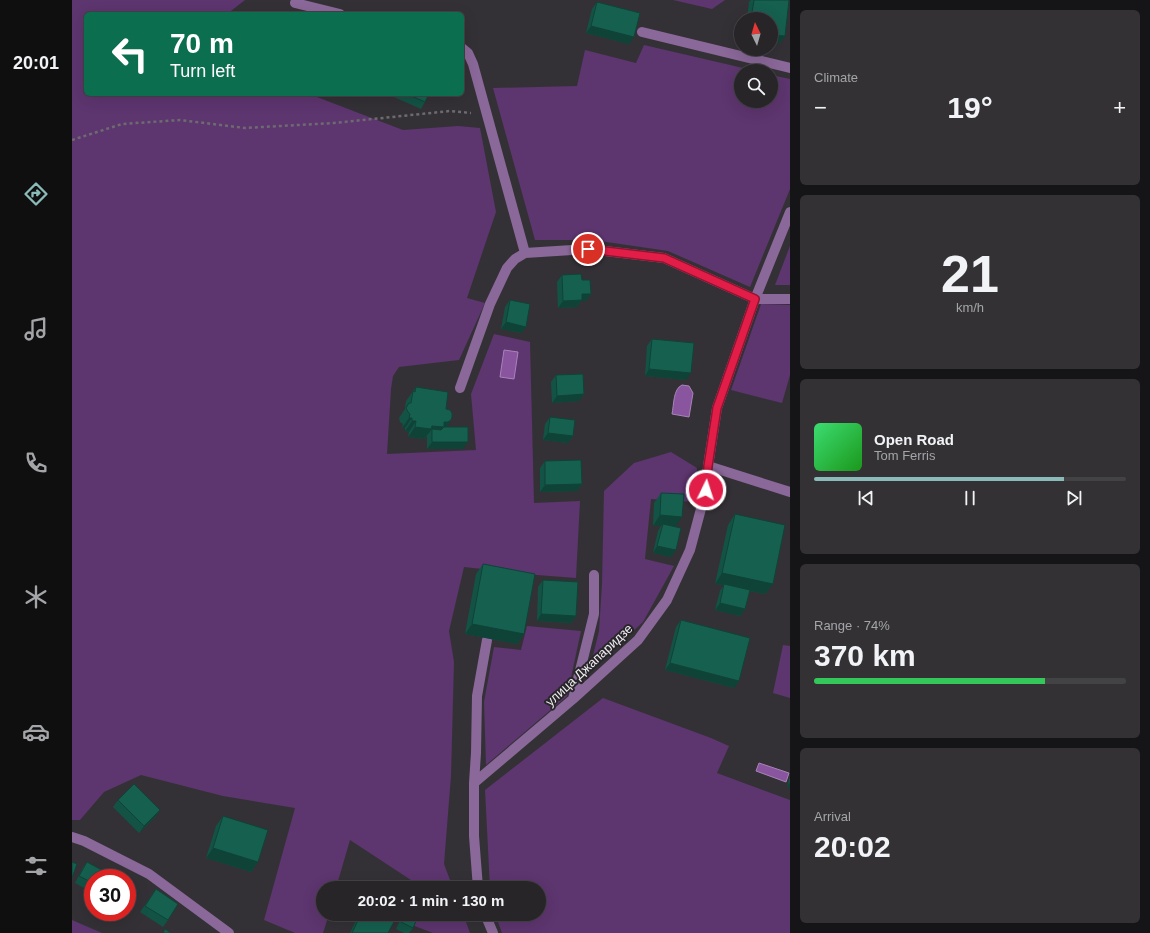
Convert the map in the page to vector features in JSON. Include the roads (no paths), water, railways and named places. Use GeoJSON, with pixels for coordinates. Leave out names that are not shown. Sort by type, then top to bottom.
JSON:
{"type":"FeatureCollection","features":[{"type":"Feature","properties":{"kind":"street"},"geometry":{"type":"LineString","coordinates":[[294,3],[332,12]]}},
{"type":"Feature","properties":{"kind":"street"},"geometry":{"type":"LineString","coordinates":[[642,32],[790,68]]}},
{"type":"Feature","properties":{"kind":"street"},"geometry":{"type":"LineString","coordinates":[[464,50],[468,53],[473,64],[525,253]]}},
{"type":"Feature","properties":{"kind":"street","name":"улица Джапаридзе"},"geometry":{"type":"LineString","coordinates":[[474,783],[573,699],[638,640],[667,600],[690,550],[706,490],[708,466],[717,408],[755,299],[790,212]]}},
{"type":"Feature","properties":{"kind":"street"},"geometry":{"type":"LineString","coordinates":[[460,388],[490,304],[507,268],[515,258],[525,253],[588,249],[664,258],[755,299],[790,299]]}},
{"type":"Feature","properties":{"kind":"street"},"geometry":{"type":"LineString","coordinates":[[708,466],[790,492]]}},
{"type":"Feature","properties":{"kind":"street"},"geometry":{"type":"LineString","coordinates":[[573,699],[594,614],[594,575]]}},
{"type":"Feature","properties":{"kind":"street"},"geometry":{"type":"LineString","coordinates":[[477,881],[474,836],[477,696],[487,640]]}},
{"type":"Feature","properties":{"kind":"street"},"geometry":{"type":"LineString","coordinates":[[72,837],[84,841],[148,874],[229,933]]}},
{"type":"Feature","properties":{"kind":"street"},"geometry":{"type":"LineString","coordinates":[[488,921],[493,933]]}}]}
